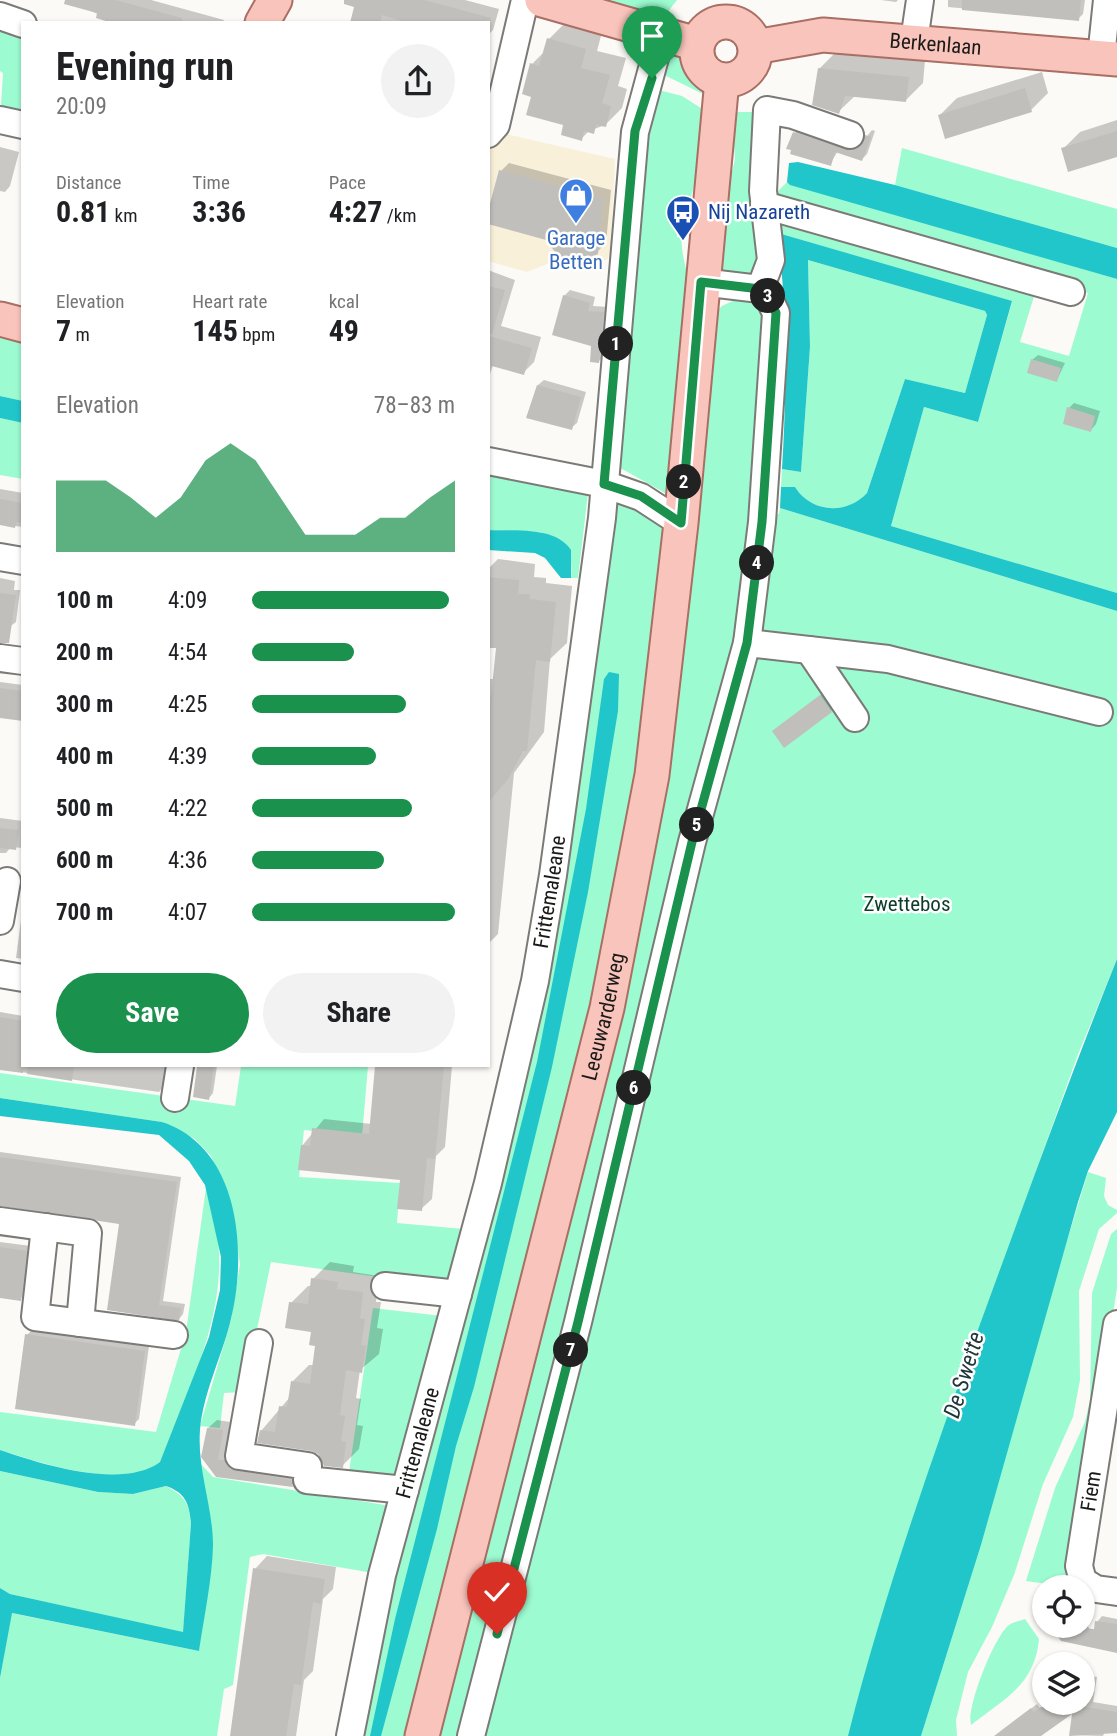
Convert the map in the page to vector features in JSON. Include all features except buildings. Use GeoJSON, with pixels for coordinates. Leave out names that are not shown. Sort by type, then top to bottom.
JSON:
{"type":"FeatureCollection","features":[{"type":"Feature","properties":{"kind":"main road"},"geometry":{"type":"LineString","coordinates":[[263,21],[275,0]]}},
{"type":"Feature","properties":{"kind":"main road"},"geometry":{"type":"LineString","coordinates":[[542,0],[697,44]]}},
{"type":"Feature","properties":{"kind":"main road"},"geometry":{"type":"LineString","coordinates":[[727,11],[751,34],[755,47],[754,60],[747,71],[735,78],[722,80],[702,67],[697,56],[697,44],[709,27],[727,11]]}},
{"type":"Feature","properties":{"kind":"main road","name":"Berkenlaan"},"geometry":{"type":"LineString","coordinates":[[755,47],[823,35],[1109,58]]}},
{"type":"Feature","properties":{"kind":"main road","name":"Leeuwarderweg"},"geometry":{"type":"LineString","coordinates":[[422,1736],[607,1008],[652,775],[681,523],[701,282],[713,193],[722,80]]}},
{"type":"Feature","properties":{"kind":"main road"},"geometry":{"type":"LineString","coordinates":[[0,319],[21,325]]}},
{"type":"Feature","properties":{"kind":"street"},"geometry":{"type":"LineString","coordinates":[[490,132],[496,125],[525,0]]}},
{"type":"Feature","properties":{"kind":"street"},"geometry":{"type":"LineString","coordinates":[[914,41],[920,0]]}},
{"type":"Feature","properties":{"kind":"street"},"geometry":{"type":"LineString","coordinates":[[1107,0],[1109,58]]}},
{"type":"Feature","properties":{"kind":"street"},"geometry":{"type":"LineString","coordinates":[[0,16],[21,22]]}},
{"type":"Feature","properties":{"kind":"street","name":"Frittemaleane"},"geometry":{"type":"LineString","coordinates":[[350,1736],[382,1576],[491,1170],[535,981],[553,875],[604,484],[635,131],[662,32]]}},
{"type":"Feature","properties":{"kind":"street"},"geometry":{"type":"LineString","coordinates":[[760,289],[771,260],[762,166],[767,110],[793,115],[850,135]]}},
{"type":"Feature","properties":{"kind":"street"},"geometry":{"type":"LineString","coordinates":[[0,120],[21,125]]}},
{"type":"Feature","properties":{"kind":"street"},"geometry":{"type":"LineString","coordinates":[[764,205],[1071,292]]}},
{"type":"Feature","properties":{"kind":"street"},"geometry":{"type":"LineString","coordinates":[[471,1736],[578,1322],[692,842],[747,643],[762,522],[776,313],[767,294],[760,289],[701,282]]}},
{"type":"Feature","properties":{"kind":"street"},"geometry":{"type":"LineString","coordinates":[[490,461],[604,484],[641,496],[681,523]]}},
{"type":"Feature","properties":{"kind":"street"},"geometry":{"type":"LineString","coordinates":[[0,557],[21,561]]}},
{"type":"Feature","properties":{"kind":"street"},"geometry":{"type":"LineString","coordinates":[[747,643],[888,659],[1099,712]]}},
{"type":"Feature","properties":{"kind":"street"},"geometry":{"type":"LineString","coordinates":[[809,650],[855,718]]}},
{"type":"Feature","properties":{"kind":"street"},"geometry":{"type":"LineString","coordinates":[[0,658],[21,661]]}},
{"type":"Feature","properties":{"kind":"street"},"geometry":{"type":"LineString","coordinates":[[0,921],[10,881]]}},
{"type":"Feature","properties":{"kind":"street"},"geometry":{"type":"LineString","coordinates":[[0,974],[21,978]]}},
{"type":"Feature","properties":{"kind":"street"},"geometry":{"type":"LineString","coordinates":[[175,1098],[180,1067]]}},
{"type":"Feature","properties":{"kind":"street"},"geometry":{"type":"LineString","coordinates":[[0,1221],[88,1233],[80,1323]]}},
{"type":"Feature","properties":{"kind":"street"},"geometry":{"type":"LineString","coordinates":[[45,1227],[35,1317],[174,1335]]}},
{"type":"Feature","properties":{"kind":"street"},"geometry":{"type":"LineString","coordinates":[[385,1286],[458,1294]]}},
{"type":"Feature","properties":{"kind":"street","name":"Fiem"},"geometry":{"type":"LineString","coordinates":[[1117,1324],[1079,1566],[1083,1581],[1096,1589],[1117,1592]]}},
{"type":"Feature","properties":{"kind":"street"},"geometry":{"type":"LineString","coordinates":[[259,1343],[239,1456],[308,1466],[307,1480],[405,1490]]}},
{"type":"Feature","properties":{"kind":"shaded area"},"geometry":{"type":"Polygon","coordinates":[[[502,133],[615,159],[608,259],[589,268],[555,261],[527,272],[490,262],[490,149],[502,133]]]}},
{"type":"Feature","properties":{"kind":"green space"},"geometry":{"type":"Polygon","coordinates":[[[586,0],[677,0],[662,19],[586,0]]]}},
{"type":"Feature","properties":{"kind":"green space"},"geometry":{"type":"Polygon","coordinates":[[[0,29],[21,37],[21,124],[0,122],[3,73],[0,71],[0,29]]]}},
{"type":"Feature","properties":{"kind":"green space"},"geometry":{"type":"Polygon","coordinates":[[[674,48],[684,59],[705,95],[664,75],[662,64],[674,48]]]}},
{"type":"Feature","properties":{"kind":"green space"},"geometry":{"type":"Polygon","coordinates":[[[655,89],[682,96],[704,110],[699,167],[683,227],[678,227],[677,237],[682,238],[690,288],[673,485],[665,493],[615,465],[645,142],[655,89]]]}},
{"type":"Feature","properties":{"kind":"green space"},"geometry":{"type":"Polygon","coordinates":[[[736,112],[758,112],[761,266],[753,276],[727,275],[721,269],[714,246],[735,159],[733,128],[736,112]]]}},
{"type":"Feature","properties":{"kind":"green space"},"geometry":{"type":"Polygon","coordinates":[[[902,148],[1117,209],[1117,248],[895,185],[902,148]]]}},
{"type":"Feature","properties":{"kind":"green space"},"geometry":{"type":"Polygon","coordinates":[[[787,182],[1117,279],[1117,593],[891,526],[924,407],[978,422],[1012,302],[778,233],[777,212],[1036,290],[1020,342],[1069,356],[1088,293],[777,201],[777,192],[787,182]]]}},
{"type":"Feature","properties":{"kind":"green space"},"geometry":{"type":"Polygon","coordinates":[[[808,260],[985,311],[987,315],[965,393],[905,379],[867,493],[850,505],[840,508],[820,506],[802,496],[795,487],[781,487],[782,469],[801,472],[810,347],[808,260]]]}},
{"type":"Feature","properties":{"kind":"green space"},"geometry":{"type":"Polygon","coordinates":[[[737,299],[755,303],[765,311],[752,586],[464,1736],[432,1736],[616,1015],[712,316],[722,306],[737,299]]]}},
{"type":"Feature","properties":{"kind":"green space"},"geometry":{"type":"Polygon","coordinates":[[[0,333],[21,338],[21,401],[0,396],[0,333]]]}},
{"type":"Feature","properties":{"kind":"green space"},"geometry":{"type":"Polygon","coordinates":[[[0,418],[21,423],[21,479],[0,475],[0,418]]]}},
{"type":"Feature","properties":{"kind":"green space"},"geometry":{"type":"Polygon","coordinates":[[[490,469],[588,493],[578,578],[571,578],[571,560],[558,539],[534,532],[490,530],[490,469]]]}},
{"type":"Feature","properties":{"kind":"green space"},"geometry":{"type":"Polygon","coordinates":[[[611,497],[655,515],[667,535],[638,785],[595,1010],[409,1736],[360,1736],[360,1713],[463,1306],[611,497]]]}},
{"type":"Feature","properties":{"kind":"green space","name":"Zwettebos"},"geometry":{"type":"Polygon","coordinates":[[[780,508],[1117,611],[1117,959],[1077,1057],[971,1352],[860,1736],[478,1736],[706,840],[760,641],[776,514],[779,514],[780,508]]]}},
{"type":"Feature","properties":{"kind":"green space"},"geometry":{"type":"Polygon","coordinates":[[[241,1067],[368,1067],[362,1136],[304,1130],[299,1177],[400,1183],[397,1223],[464,1229],[449,1287],[271,1262],[244,1392],[224,1393],[220,1428],[200,1426],[231,1320],[240,1264],[230,1203],[211,1156],[195,1139],[162,1122],[0,1098],[0,1073],[235,1106],[241,1067]]]}},
{"type":"Feature","properties":{"kind":"green space"},"geometry":{"type":"Polygon","coordinates":[[[1088,1172],[1106,1178],[1104,1196],[1108,1205],[1117,1210],[1117,1213],[1099,1229],[1079,1291],[1080,1380],[1073,1417],[1043,1484],[1014,1575],[992,1627],[968,1672],[956,1720],[957,1736],[921,1736],[981,1545],[1040,1329],[1088,1172]]]}},
{"type":"Feature","properties":{"kind":"green space"},"geometry":{"type":"Polygon","coordinates":[[[206,1188],[218,1240],[218,1289],[214,1313],[177,1425],[160,1462],[144,1470],[104,1474],[59,1467],[0,1450],[0,1412],[156,1432],[186,1332],[206,1188]]]}},
{"type":"Feature","properties":{"kind":"green space"},"geometry":{"type":"Polygon","coordinates":[[[1117,1229],[1117,1288],[1072,1575],[1032,1575],[1032,1582],[1026,1581],[1055,1488],[1085,1422],[1090,1400],[1092,1293],[1111,1234],[1117,1229]]]}},
{"type":"Feature","properties":{"kind":"green space"},"geometry":{"type":"Polygon","coordinates":[[[373,1308],[442,1316],[400,1480],[349,1472],[373,1308]]]}},
{"type":"Feature","properties":{"kind":"green space"},"geometry":{"type":"Polygon","coordinates":[[[198,1461],[213,1477],[391,1506],[373,1573],[263,1554],[250,1557],[233,1685],[224,1689],[217,1736],[0,1736],[0,1678],[11,1613],[199,1651],[210,1521],[198,1461]]]}},
{"type":"Feature","properties":{"kind":"green space"},"geometry":{"type":"Polygon","coordinates":[[[0,1471],[98,1492],[133,1494],[166,1486],[178,1493],[187,1505],[191,1523],[183,1633],[10,1594],[0,1588],[0,1471]]]}},
{"type":"Feature","properties":{"kind":"green space"},"geometry":{"type":"Polygon","coordinates":[[[1025,1619],[1032,1629],[1032,1638],[1039,1639],[1037,1652],[1032,1652],[1031,1668],[1016,1689],[971,1725],[973,1703],[983,1672],[1003,1631],[1015,1622],[1025,1619]]]}},
{"type":"Feature","properties":{"kind":"water"},"geometry":{"type":"Polygon","coordinates":[[[798,162],[895,185],[1117,248],[1117,279],[790,185],[787,182],[789,163],[798,162]]]}},
{"type":"Feature","properties":{"kind":"water"},"geometry":{"type":"Polygon","coordinates":[[[778,233],[1012,301],[978,422],[924,407],[891,526],[1117,593],[1117,611],[780,508],[781,487],[795,487],[810,502],[830,508],[850,505],[867,493],[905,379],[965,393],[987,315],[985,311],[808,260],[810,347],[801,472],[782,469],[785,351],[778,233]]]}},
{"type":"Feature","properties":{"kind":"water"},"geometry":{"type":"Polygon","coordinates":[[[0,396],[21,401],[21,423],[0,418],[0,396]]]}},
{"type":"Feature","properties":{"kind":"water"},"geometry":{"type":"Polygon","coordinates":[[[490,530],[534,531],[564,542],[571,550],[571,578],[561,578],[545,558],[535,553],[490,550],[490,530]]]}},
{"type":"Feature","properties":{"kind":"water"},"geometry":{"type":"Polygon","coordinates":[[[609,672],[619,674],[618,711],[588,892],[552,1067],[474,1387],[456,1446],[437,1529],[381,1736],[370,1736],[395,1619],[537,1062],[586,809],[604,679],[609,672]]]}},
{"type":"Feature","properties":{"kind":"water","name":"De Swette"},"geometry":{"type":"Polygon","coordinates":[[[1117,959],[1117,1112],[1088,1171],[1078,1202],[981,1545],[921,1736],[848,1736],[892,1581],[943,1428],[1117,959]]]}},
{"type":"Feature","properties":{"kind":"water"},"geometry":{"type":"Polygon","coordinates":[[[0,1098],[162,1122],[188,1135],[208,1155],[223,1179],[232,1206],[238,1266],[230,1323],[208,1390],[200,1430],[201,1459],[213,1546],[199,1651],[12,1613],[0,1678],[0,1588],[10,1594],[183,1632],[191,1523],[187,1505],[178,1492],[166,1486],[133,1494],[98,1492],[0,1471],[0,1450],[37,1462],[103,1474],[125,1474],[144,1470],[160,1462],[209,1337],[220,1290],[221,1257],[205,1185],[189,1161],[159,1135],[0,1116],[0,1098]]]}},
{"type":"Feature","properties":{"kind":"place","name":"Garage Betten"},"geometry":{"type":"Point","coordinates":[576,225]}},
{"type":"Feature","properties":{"kind":"place","name":"Nij Nazareth"},"geometry":{"type":"Point","coordinates":[683,242]}},
{"type":"Feature","properties":{"kind":"route"},"geometry":{"type":"LineString","coordinates":[[497,1634],[578,1322],[692,842],[747,643],[762,522],[776,313],[767,294],[760,289],[701,282],[681,523],[641,496],[604,484],[635,131],[652,78]]}}]}
